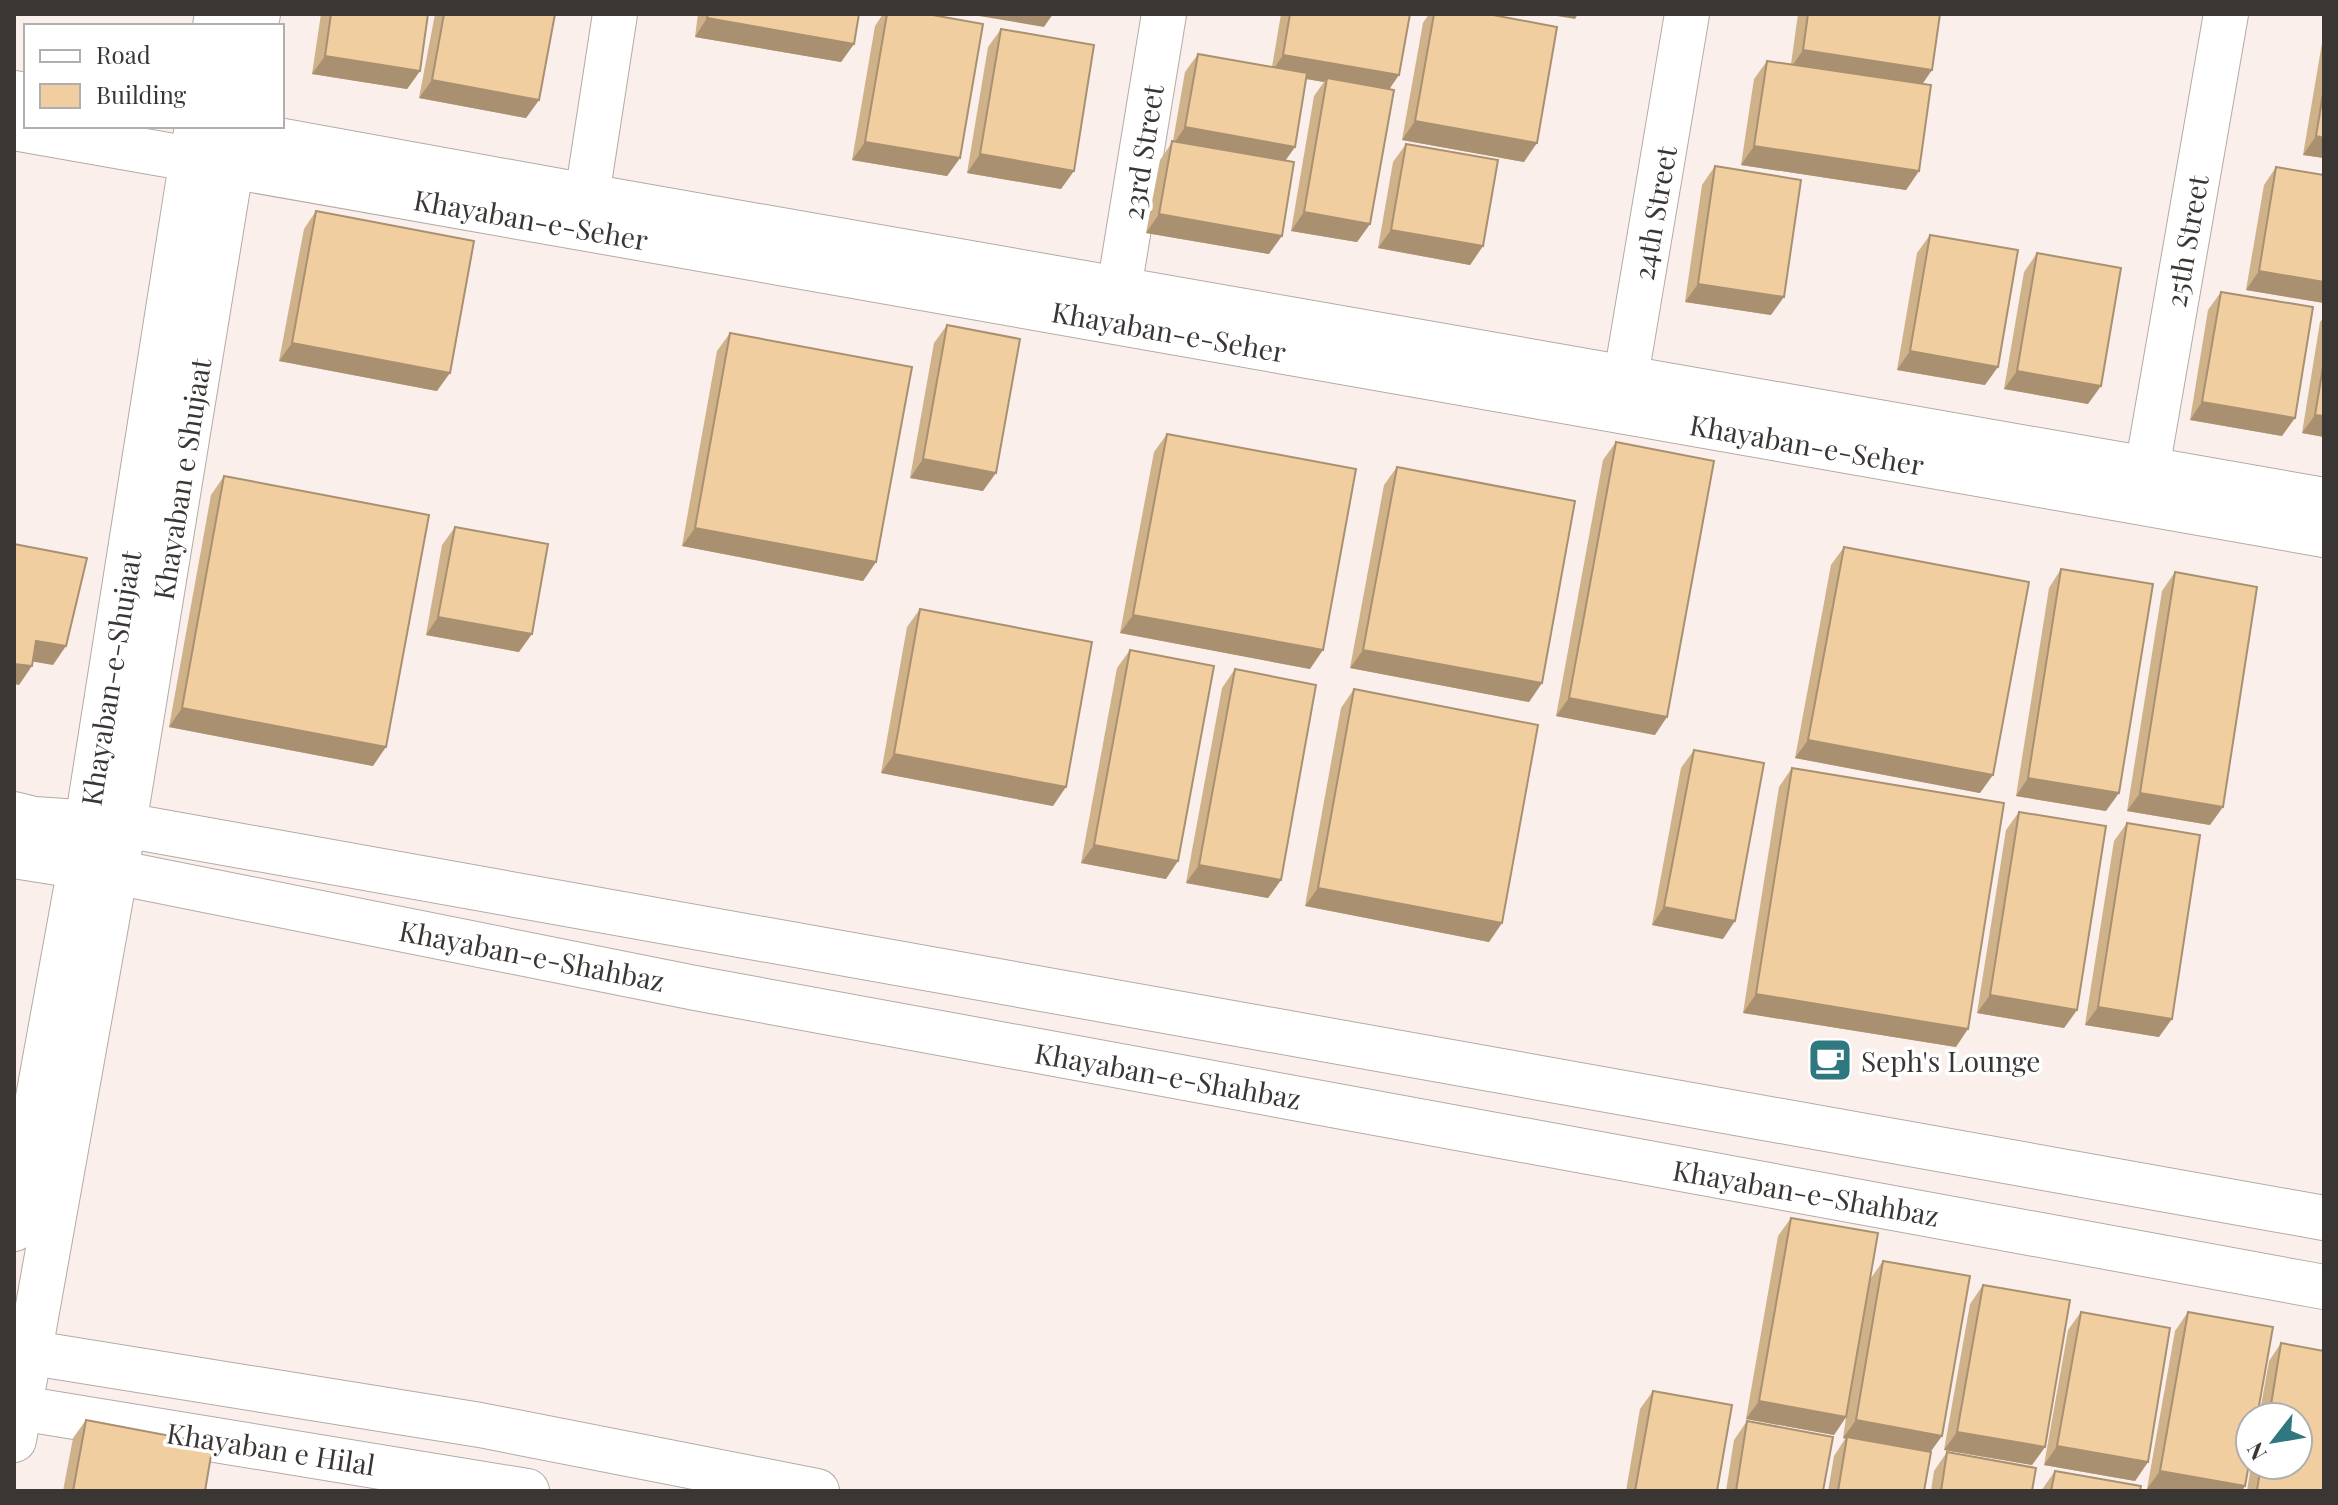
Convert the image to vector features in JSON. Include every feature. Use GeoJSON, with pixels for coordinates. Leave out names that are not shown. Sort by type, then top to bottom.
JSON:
{"type":"FeatureCollection","features":[{"type":"Feature","properties":{"kind":"street"},"geometry":{"type":"LineString","coordinates":[[587,196],[615,14]]}},
{"type":"Feature","properties":{"kind":"street","name":"23rd Street"},"geometry":{"type":"LineString","coordinates":[[1119,289],[1164,14]]}},
{"type":"Feature","properties":{"kind":"street","name":"24th Street"},"geometry":{"type":"LineString","coordinates":[[1623,394],[1687,14]]}},
{"type":"Feature","properties":{"kind":"street","name":"25th Street"},"geometry":{"type":"LineString","coordinates":[[2147,469],[2226,14]]}},
{"type":"Feature","properties":{"kind":"street","name":"Khayaban-e-Seher"},"geometry":{"type":"LineString","coordinates":[[14,128],[216,139],[587,196],[1119,289],[2324,535]]}},
{"type":"Feature","properties":{"kind":"street","name":"Khayaban-e-Seher"},"geometry":{"type":"LineString","coordinates":[[216,139],[1623,394],[2147,469],[2324,500]]}},
{"type":"Feature","properties":{"kind":"street","name":"Khayaban e Shujaat"},"geometry":{"type":"LineString","coordinates":[[106,823],[216,139]]}},
{"type":"Feature","properties":{"kind":"street","name":"Khayaban-e-Shahbaz"},"geometry":{"type":"LineString","coordinates":[[19,820],[106,823],[2324,1218]]}},
{"type":"Feature","properties":{"kind":"street","name":"Khayaban-e-Shahbaz"},"geometry":{"type":"LineString","coordinates":[[19,820],[98,869],[695,988],[2324,1287]]}},
{"type":"Feature","properties":{"kind":"street","name":"Khayaban-e-Shujaat"},"geometry":{"type":"LineString","coordinates":[[16,1418],[23,1351],[106,823]]}},
{"type":"Feature","properties":{"kind":"street","name":"Khayaban-e-Shujaat"},"geometry":{"type":"LineString","coordinates":[[14,1229],[98,869]]}},
{"type":"Feature","properties":{"kind":"street"},"geometry":{"type":"LineString","coordinates":[[23,1351],[480,1425],[817,1491]]}},
{"type":"Feature","properties":{"kind":"street","name":"Khayaban e Hilal"},"geometry":{"type":"LineString","coordinates":[[16,1418],[468,1486],[527,1491]]}},
{"type":"Feature","properties":{"kind":"street"},"geometry":{"type":"LineString","coordinates":[[468,1486],[480,1425]]}},
{"type":"Feature","properties":{"kind":"building"},"geometry":{"type":"Polygon","coordinates":[[[331,14],[428,14],[420,71],[325,56],[331,14]]]}},
{"type":"Feature","properties":{"kind":"building"},"geometry":{"type":"Polygon","coordinates":[[[444,14],[555,14],[539,100],[432,80],[444,14]]]}},
{"type":"Feature","properties":{"kind":"building"},"geometry":{"type":"Polygon","coordinates":[[[708,14],[859,14],[854,44],[707,18],[708,14]]]}},
{"type":"Feature","properties":{"kind":"building"},"geometry":{"type":"Polygon","coordinates":[[[887,14],[927,14],[983,24],[960,158],[865,142],[887,14]]]}},
{"type":"Feature","properties":{"kind":"building"},"geometry":{"type":"Polygon","coordinates":[[[1290,14],[1410,14],[1399,75],[1283,55],[1290,14]]]}},
{"type":"Feature","properties":{"kind":"building"},"geometry":{"type":"Polygon","coordinates":[[[1434,14],[1488,14],[1557,27],[1537,143],[1415,121],[1434,14]]]}},
{"type":"Feature","properties":{"kind":"building"},"geometry":{"type":"Polygon","coordinates":[[[1808,14],[1940,14],[1932,70],[1803,50],[1808,14]]]}},
{"type":"Feature","properties":{"kind":"building"},"geometry":{"type":"Polygon","coordinates":[[[1001,29],[1094,45],[1074,171],[980,154],[1001,29]]]}},
{"type":"Feature","properties":{"kind":"building"},"geometry":{"type":"Polygon","coordinates":[[[1198,54],[1307,73],[1295,147],[1185,127],[1198,54]]]}},
{"type":"Feature","properties":{"kind":"building"},"geometry":{"type":"Polygon","coordinates":[[[1767,61],[1931,85],[1919,171],[1754,146],[1767,61]]]}},
{"type":"Feature","properties":{"kind":"building"},"geometry":{"type":"Polygon","coordinates":[[[1327,78],[1394,90],[1370,224],[1304,212],[1327,78]]]}},
{"type":"Feature","properties":{"kind":"building"},"geometry":{"type":"Polygon","coordinates":[[[2324,88],[2324,138],[2316,136],[2324,88]]]}},
{"type":"Feature","properties":{"kind":"building"},"geometry":{"type":"Polygon","coordinates":[[[1172,141],[1294,162],[1282,236],[1159,214],[1172,141]]]}},
{"type":"Feature","properties":{"kind":"building"},"geometry":{"type":"Polygon","coordinates":[[[1406,144],[1498,160],[1483,246],[1391,230],[1406,144]]]}},
{"type":"Feature","properties":{"kind":"building"},"geometry":{"type":"Polygon","coordinates":[[[1715,166],[1801,180],[1784,297],[1698,284],[1715,166]]]}},
{"type":"Feature","properties":{"kind":"building"},"geometry":{"type":"Polygon","coordinates":[[[2276,167],[2324,175],[2324,282],[2259,271],[2276,167]]]}},
{"type":"Feature","properties":{"kind":"building"},"geometry":{"type":"Polygon","coordinates":[[[316,211],[474,241],[450,373],[292,343],[316,211]]]}},
{"type":"Feature","properties":{"kind":"building"},"geometry":{"type":"Polygon","coordinates":[[[1930,235],[2018,250],[1998,367],[1910,351],[1930,235]]]}},
{"type":"Feature","properties":{"kind":"building"},"geometry":{"type":"Polygon","coordinates":[[[2037,253],[2121,268],[2101,386],[2017,371],[2037,253]]]}},
{"type":"Feature","properties":{"kind":"building"},"geometry":{"type":"Polygon","coordinates":[[[2221,292],[2313,307],[2295,418],[2202,402],[2221,292]]]}},
{"type":"Feature","properties":{"kind":"building"},"geometry":{"type":"Polygon","coordinates":[[[947,325],[1020,339],[996,473],[923,459],[947,325]]]}},
{"type":"Feature","properties":{"kind":"building"},"geometry":{"type":"Polygon","coordinates":[[[730,333],[912,367],[876,562],[695,528],[730,333]]]}},
{"type":"Feature","properties":{"kind":"building"},"geometry":{"type":"Polygon","coordinates":[[[2324,361],[2324,416],[2315,415],[2324,361]]]}},
{"type":"Feature","properties":{"kind":"building"},"geometry":{"type":"Polygon","coordinates":[[[1167,434],[1356,469],[1323,650],[1133,615],[1167,434]]]}},
{"type":"Feature","properties":{"kind":"building"},"geometry":{"type":"Polygon","coordinates":[[[1616,442],[1714,461],[1667,717],[1569,698],[1616,442]]]}},
{"type":"Feature","properties":{"kind":"building"},"geometry":{"type":"Polygon","coordinates":[[[1397,467],[1575,501],[1542,683],[1363,650],[1397,467]]]}},
{"type":"Feature","properties":{"kind":"building"},"geometry":{"type":"Polygon","coordinates":[[[224,476],[429,515],[386,747],[182,708],[224,476]]]}},
{"type":"Feature","properties":{"kind":"building"},"geometry":{"type":"Polygon","coordinates":[[[455,527],[548,544],[532,634],[438,617],[455,527]]]}},
{"type":"Feature","properties":{"kind":"building"},"geometry":{"type":"Polygon","coordinates":[[[14,544],[87,558],[66,646],[36,641],[32,666],[14,664],[14,544]]]}},
{"type":"Feature","properties":{"kind":"building"},"geometry":{"type":"Polygon","coordinates":[[[1844,547],[2029,582],[1993,775],[1808,740],[1844,547]]]}},
{"type":"Feature","properties":{"kind":"building"},"geometry":{"type":"Polygon","coordinates":[[[2061,569],[2153,584],[2119,793],[2028,778],[2061,569]]]}},
{"type":"Feature","properties":{"kind":"building"},"geometry":{"type":"Polygon","coordinates":[[[2175,572],[2257,587],[2223,807],[2140,793],[2175,572]]]}},
{"type":"Feature","properties":{"kind":"building"},"geometry":{"type":"Polygon","coordinates":[[[920,609],[1092,642],[1066,787],[894,754],[920,609]]]}},
{"type":"Feature","properties":{"kind":"building"},"geometry":{"type":"Polygon","coordinates":[[[1130,650],[1214,666],[1178,861],[1094,845],[1130,650]]]}},
{"type":"Feature","properties":{"kind":"building"},"geometry":{"type":"Polygon","coordinates":[[[1235,669],[1316,685],[1281,880],[1199,865],[1235,669]]]}},
{"type":"Feature","properties":{"kind":"building"},"geometry":{"type":"Polygon","coordinates":[[[1354,689],[1538,725],[1502,923],[1318,888],[1354,689]]]}},
{"type":"Feature","properties":{"kind":"building"},"geometry":{"type":"Polygon","coordinates":[[[1694,750],[1764,763],[1735,921],[1664,907],[1694,750]]]}},
{"type":"Feature","properties":{"kind":"building"},"geometry":{"type":"Polygon","coordinates":[[[1792,768],[2004,803],[1968,1029],[1756,994],[1792,768]]]}},
{"type":"Feature","properties":{"kind":"building"},"geometry":{"type":"Polygon","coordinates":[[[2019,812],[2106,826],[2077,1010],[1990,995],[2019,812]]]}},
{"type":"Feature","properties":{"kind":"building"},"geometry":{"type":"Polygon","coordinates":[[[2127,823],[2200,835],[2172,1019],[2098,1007],[2127,823]]]}},
{"type":"Feature","properties":{"kind":"building"},"geometry":{"type":"Polygon","coordinates":[[[1791,1218],[1878,1233],[1846,1417],[1759,1401],[1791,1218]]]}},
{"type":"Feature","properties":{"kind":"building"},"geometry":{"type":"Polygon","coordinates":[[[1883,1261],[1970,1276],[1942,1436],[1856,1420],[1883,1261]]]}},
{"type":"Feature","properties":{"kind":"building"},"geometry":{"type":"Polygon","coordinates":[[[1983,1285],[2070,1300],[2045,1447],[1957,1432],[1983,1285]]]}},
{"type":"Feature","properties":{"kind":"building"},"geometry":{"type":"Polygon","coordinates":[[[2081,1312],[2170,1328],[2148,1462],[2057,1446],[2081,1312]]]}},
{"type":"Feature","properties":{"kind":"building"},"geometry":{"type":"Polygon","coordinates":[[[2188,1312],[2273,1327],[2260,1401],[2234,1401],[2234,1481],[2246,1481],[2245,1486],[2160,1471],[2188,1312]]]}},
{"type":"Feature","properties":{"kind":"building"},"geometry":{"type":"Polygon","coordinates":[[[2281,1343],[2324,1351],[2324,1491],[2257,1490],[2258,1481],[2314,1481],[2314,1401],[2272,1401],[2281,1343]]]}},
{"type":"Feature","properties":{"kind":"building"},"geometry":{"type":"Polygon","coordinates":[[[1653,1391],[1732,1405],[1717,1491],[1635,1491],[1653,1391]]]}},
{"type":"Feature","properties":{"kind":"building"},"geometry":{"type":"Polygon","coordinates":[[[86,1420],[213,1444],[205,1491],[73,1491],[86,1420]]]}},
{"type":"Feature","properties":{"kind":"building"},"geometry":{"type":"Polygon","coordinates":[[[1747,1421],[1833,1437],[1823,1491],[1736,1491],[1747,1421]]]}},
{"type":"Feature","properties":{"kind":"building"},"geometry":{"type":"Polygon","coordinates":[[[1847,1437],[1931,1452],[1924,1491],[1838,1491],[1847,1437]]]}},
{"type":"Feature","properties":{"kind":"building"},"geometry":{"type":"Polygon","coordinates":[[[1947,1452],[2036,1468],[2032,1491],[1941,1491],[1947,1452]]]}},
{"type":"Feature","properties":{"kind":"building"},"geometry":{"type":"Polygon","coordinates":[[[2055,1471],[2141,1486],[2140,1491],[2051,1491],[2055,1471]]]}},
{"type":"Feature","properties":{"kind":"place","name":"Seph's Lounge"},"geometry":{"type":"Point","coordinates":[1830,1060]}}]}
